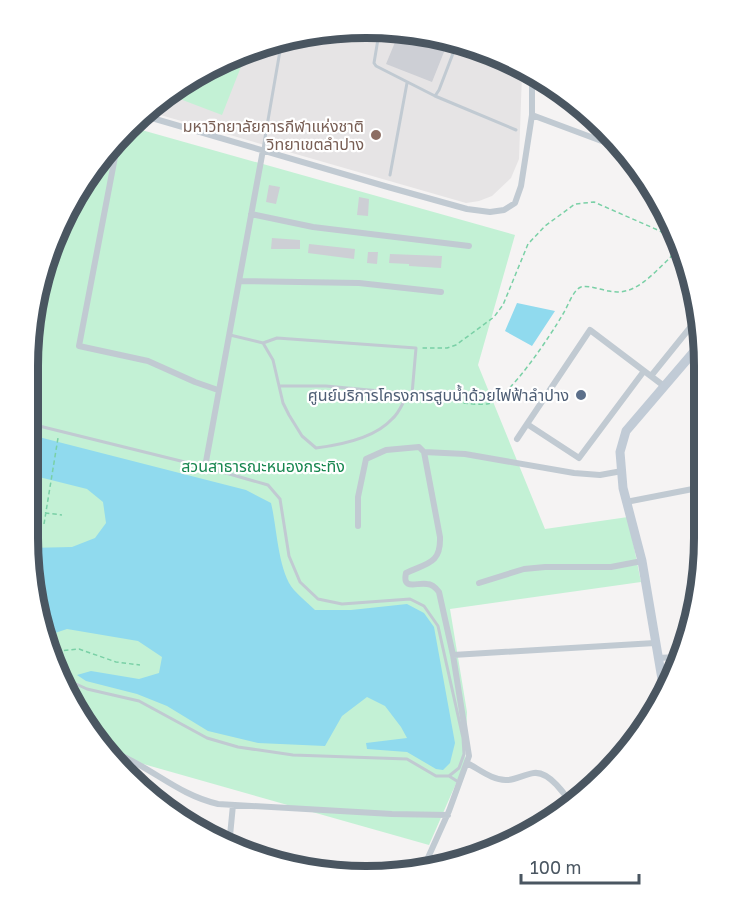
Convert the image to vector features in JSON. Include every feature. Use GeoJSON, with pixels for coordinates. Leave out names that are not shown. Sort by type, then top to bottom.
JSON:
{"type":"FeatureCollection","features":[{"type":"Feature","properties":{"kind":"street"},"geometry":{"type":"LineString","coordinates":[[151,117],[467,209],[490,212],[504,210],[515,203],[521,186],[531,115],[532,82]]}},
{"type":"Feature","properties":{"kind":"street"},"geometry":{"type":"LineString","coordinates":[[531,115],[605,142]]}},
{"type":"Feature","properties":{"kind":"street"},"geometry":{"type":"LineString","coordinates":[[205,467],[263,150]]}},
{"type":"Feature","properties":{"kind":"street"},"geometry":{"type":"LineString","coordinates":[[116,153],[79,346],[148,361],[218,390]]}},
{"type":"Feature","properties":{"kind":"street"},"geometry":{"type":"LineString","coordinates":[[251,214],[313,227],[469,246]]}},
{"type":"Feature","properties":{"kind":"street"},"geometry":{"type":"LineString","coordinates":[[238,281],[359,283],[441,292]]}},
{"type":"Feature","properties":{"kind":"street"},"geometry":{"type":"LineString","coordinates":[[651,376],[691,326]]}},
{"type":"Feature","properties":{"kind":"street"},"geometry":{"type":"LineString","coordinates":[[517,439],[590,330],[664,386]]}},
{"type":"Feature","properties":{"kind":"street"},"geometry":{"type":"LineString","coordinates":[[662,680],[642,561],[626,502],[620,452],[626,431],[693,353]]}},
{"type":"Feature","properties":{"kind":"street"},"geometry":{"type":"LineString","coordinates":[[527,424],[579,458],[644,371]]}},
{"type":"Feature","properties":{"kind":"street"},"geometry":{"type":"LineString","coordinates":[[358,526],[358,497],[366,459],[386,450],[419,447],[424,452],[441,550],[433,561],[406,573],[405,577],[410,585],[426,584],[440,591],[469,756],[448,815],[427,860]]}},
{"type":"Feature","properties":{"kind":"street"},"geometry":{"type":"LineString","coordinates":[[424,452],[465,454],[583,474],[600,475],[622,471]]}},
{"type":"Feature","properties":{"kind":"street"},"geometry":{"type":"LineString","coordinates":[[626,502],[693,490]]}},
{"type":"Feature","properties":{"kind":"street"},"geometry":{"type":"LineString","coordinates":[[478,583],[524,569],[610,567],[642,561]]}},
{"type":"Feature","properties":{"kind":"street"},"geometry":{"type":"LineString","coordinates":[[453,655],[655,643]]}},
{"type":"Feature","properties":{"kind":"street"},"geometry":{"type":"LineString","coordinates":[[658,658],[671,657]]}},
{"type":"Feature","properties":{"kind":"street"},"geometry":{"type":"LineString","coordinates":[[118,754],[199,799],[233,805],[448,815]]}},
{"type":"Feature","properties":{"kind":"street"},"geometry":{"type":"LineString","coordinates":[[467,763],[494,778],[505,781],[540,773],[567,797]]}},
{"type":"Feature","properties":{"kind":"street"},"geometry":{"type":"LineString","coordinates":[[230,837],[233,805]]}},
{"type":"Feature","properties":{"kind":"lane"},"geometry":{"type":"LineString","coordinates":[[376,38],[378,39],[374,63],[376,66],[435,96],[516,130]]}},
{"type":"Feature","properties":{"kind":"lane"},"geometry":{"type":"LineString","coordinates":[[263,150],[280,49]]}},
{"type":"Feature","properties":{"kind":"lane"},"geometry":{"type":"LineString","coordinates":[[435,96],[440,90],[454,50]]}},
{"type":"Feature","properties":{"kind":"lane"},"geometry":{"type":"LineString","coordinates":[[390,175],[407,83]]}},
{"type":"Feature","properties":{"kind":"lane"},"geometry":{"type":"LineString","coordinates":[[229,334],[263,343],[271,339],[288,339],[416,348],[412,394],[326,386],[279,386]]}},
{"type":"Feature","properties":{"kind":"lane"},"geometry":{"type":"LineString","coordinates":[[263,343],[273,360],[283,403],[289,415],[302,436],[316,448],[331,446],[371,433],[392,420],[403,403]]}},
{"type":"Feature","properties":{"kind":"lane"},"geometry":{"type":"LineString","coordinates":[[38,426],[268,485],[280,500],[289,556],[300,582],[318,599],[342,604],[411,599],[424,606],[438,626],[463,738],[464,754],[459,768],[449,776]]}},
{"type":"Feature","properties":{"kind":"lane"},"geometry":{"type":"LineString","coordinates":[[70,681],[87,689],[139,701],[207,738],[238,747],[293,755],[407,759],[436,776],[449,776],[460,784]]}},
{"type":"Feature","properties":{"kind":"path"},"geometry":{"type":"LineString","coordinates":[[416,348],[441,349],[456,345],[494,317],[503,305],[528,244],[544,226],[575,204],[594,201],[660,231],[668,237]]}},
{"type":"Feature","properties":{"kind":"path"},"geometry":{"type":"LineString","coordinates":[[412,394],[478,404],[489,404],[496,401],[522,374],[562,317],[577,291],[582,287],[588,287],[621,293],[635,288],[670,258],[673,252]]}},
{"type":"Feature","properties":{"kind":"path"},"geometry":{"type":"LineString","coordinates":[[44,524],[60,431]]}},
{"type":"Feature","properties":{"kind":"path"},"geometry":{"type":"LineString","coordinates":[[38,512],[62,515]]}},
{"type":"Feature","properties":{"kind":"path"},"geometry":{"type":"LineString","coordinates":[[58,651],[79,649],[116,662],[140,665]]}},
{"type":"Feature","properties":{"kind":"shaded area","name":"มหาวิทยาลัยการกีฬาแห่งชาติ วิทยาเขตลำปาง"},"geometry":{"type":"Polygon","coordinates":[[[387,38],[408,40],[471,55],[522,77],[519,159],[511,178],[492,196],[466,203],[156,114],[202,81],[240,62],[281,49],[323,40],[387,38]]]}},
{"type":"Feature","properties":{"kind":"green space"},"geometry":{"type":"Polygon","coordinates":[[[243,61],[222,115],[176,98],[220,71],[243,61]]]}},
{"type":"Feature","properties":{"kind":"green space","name":"สวนสาธารณะหนองกระทิง"},"geometry":{"type":"Polygon","coordinates":[[[139,129],[515,235],[478,365],[545,529],[628,517],[641,582],[450,609],[467,712],[465,763],[429,845],[122,758],[93,721],[62,664],[44,602],[38,560],[38,344],[40,323],[55,260],[71,220],[105,166],[139,129]]]}},
{"type":"Feature","properties":{"kind":"water"},"geometry":{"type":"Polygon","coordinates":[[[517,303],[555,311],[532,346],[505,331],[517,303]]]}},
{"type":"Feature","properties":{"kind":"water"},"geometry":{"type":"Polygon","coordinates":[[[38,437],[246,490],[271,503],[284,572],[294,590],[315,610],[351,610],[407,604],[424,613],[434,627],[455,743],[450,763],[443,770],[436,769],[407,752],[367,749],[366,743],[407,738],[385,706],[367,697],[342,716],[325,746],[258,743],[208,731],[167,706],[137,694],[86,681],[77,675],[91,671],[139,679],[159,673],[162,657],[138,641],[67,629],[52,634],[40,581],[38,548],[72,547],[95,538],[106,523],[103,502],[87,489],[38,477],[38,437]]]}},
{"type":"Feature","properties":{"kind":"building"},"geometry":{"type":"Polygon","coordinates":[[[396,39],[446,48],[432,82],[386,64],[396,39]]]}},
{"type":"Feature","properties":{"kind":"building"},"geometry":{"type":"Polygon","coordinates":[[[269,185],[280,187],[276,204],[266,202],[269,185]]]}},
{"type":"Feature","properties":{"kind":"building"},"geometry":{"type":"Polygon","coordinates":[[[359,197],[369,199],[368,216],[357,215],[359,197]]]}},
{"type":"Feature","properties":{"kind":"building"},"geometry":{"type":"Polygon","coordinates":[[[272,238],[300,240],[300,249],[271,249],[272,238]]]}},
{"type":"Feature","properties":{"kind":"building"},"geometry":{"type":"Polygon","coordinates":[[[309,244],[355,249],[354,259],[308,253],[309,244]]]}},
{"type":"Feature","properties":{"kind":"building"},"geometry":{"type":"Polygon","coordinates":[[[368,252],[378,252],[377,264],[367,263],[368,252]]]}},
{"type":"Feature","properties":{"kind":"building"},"geometry":{"type":"Polygon","coordinates":[[[390,254],[442,256],[441,268],[389,263],[390,254]]]}},
{"type":"Feature","properties":{"kind":"place","name":"มหาวิทยาลัยการกีฬาแห่งชาติ วิทยาเขตลำปาง"},"geometry":{"type":"Point","coordinates":[376,135]}},
{"type":"Feature","properties":{"kind":"place","name":"ศูนย์บริการโครงการสูบน้ำด้วยไฟฟ้าลําปาง"},"geometry":{"type":"Point","coordinates":[581,395]}}]}
